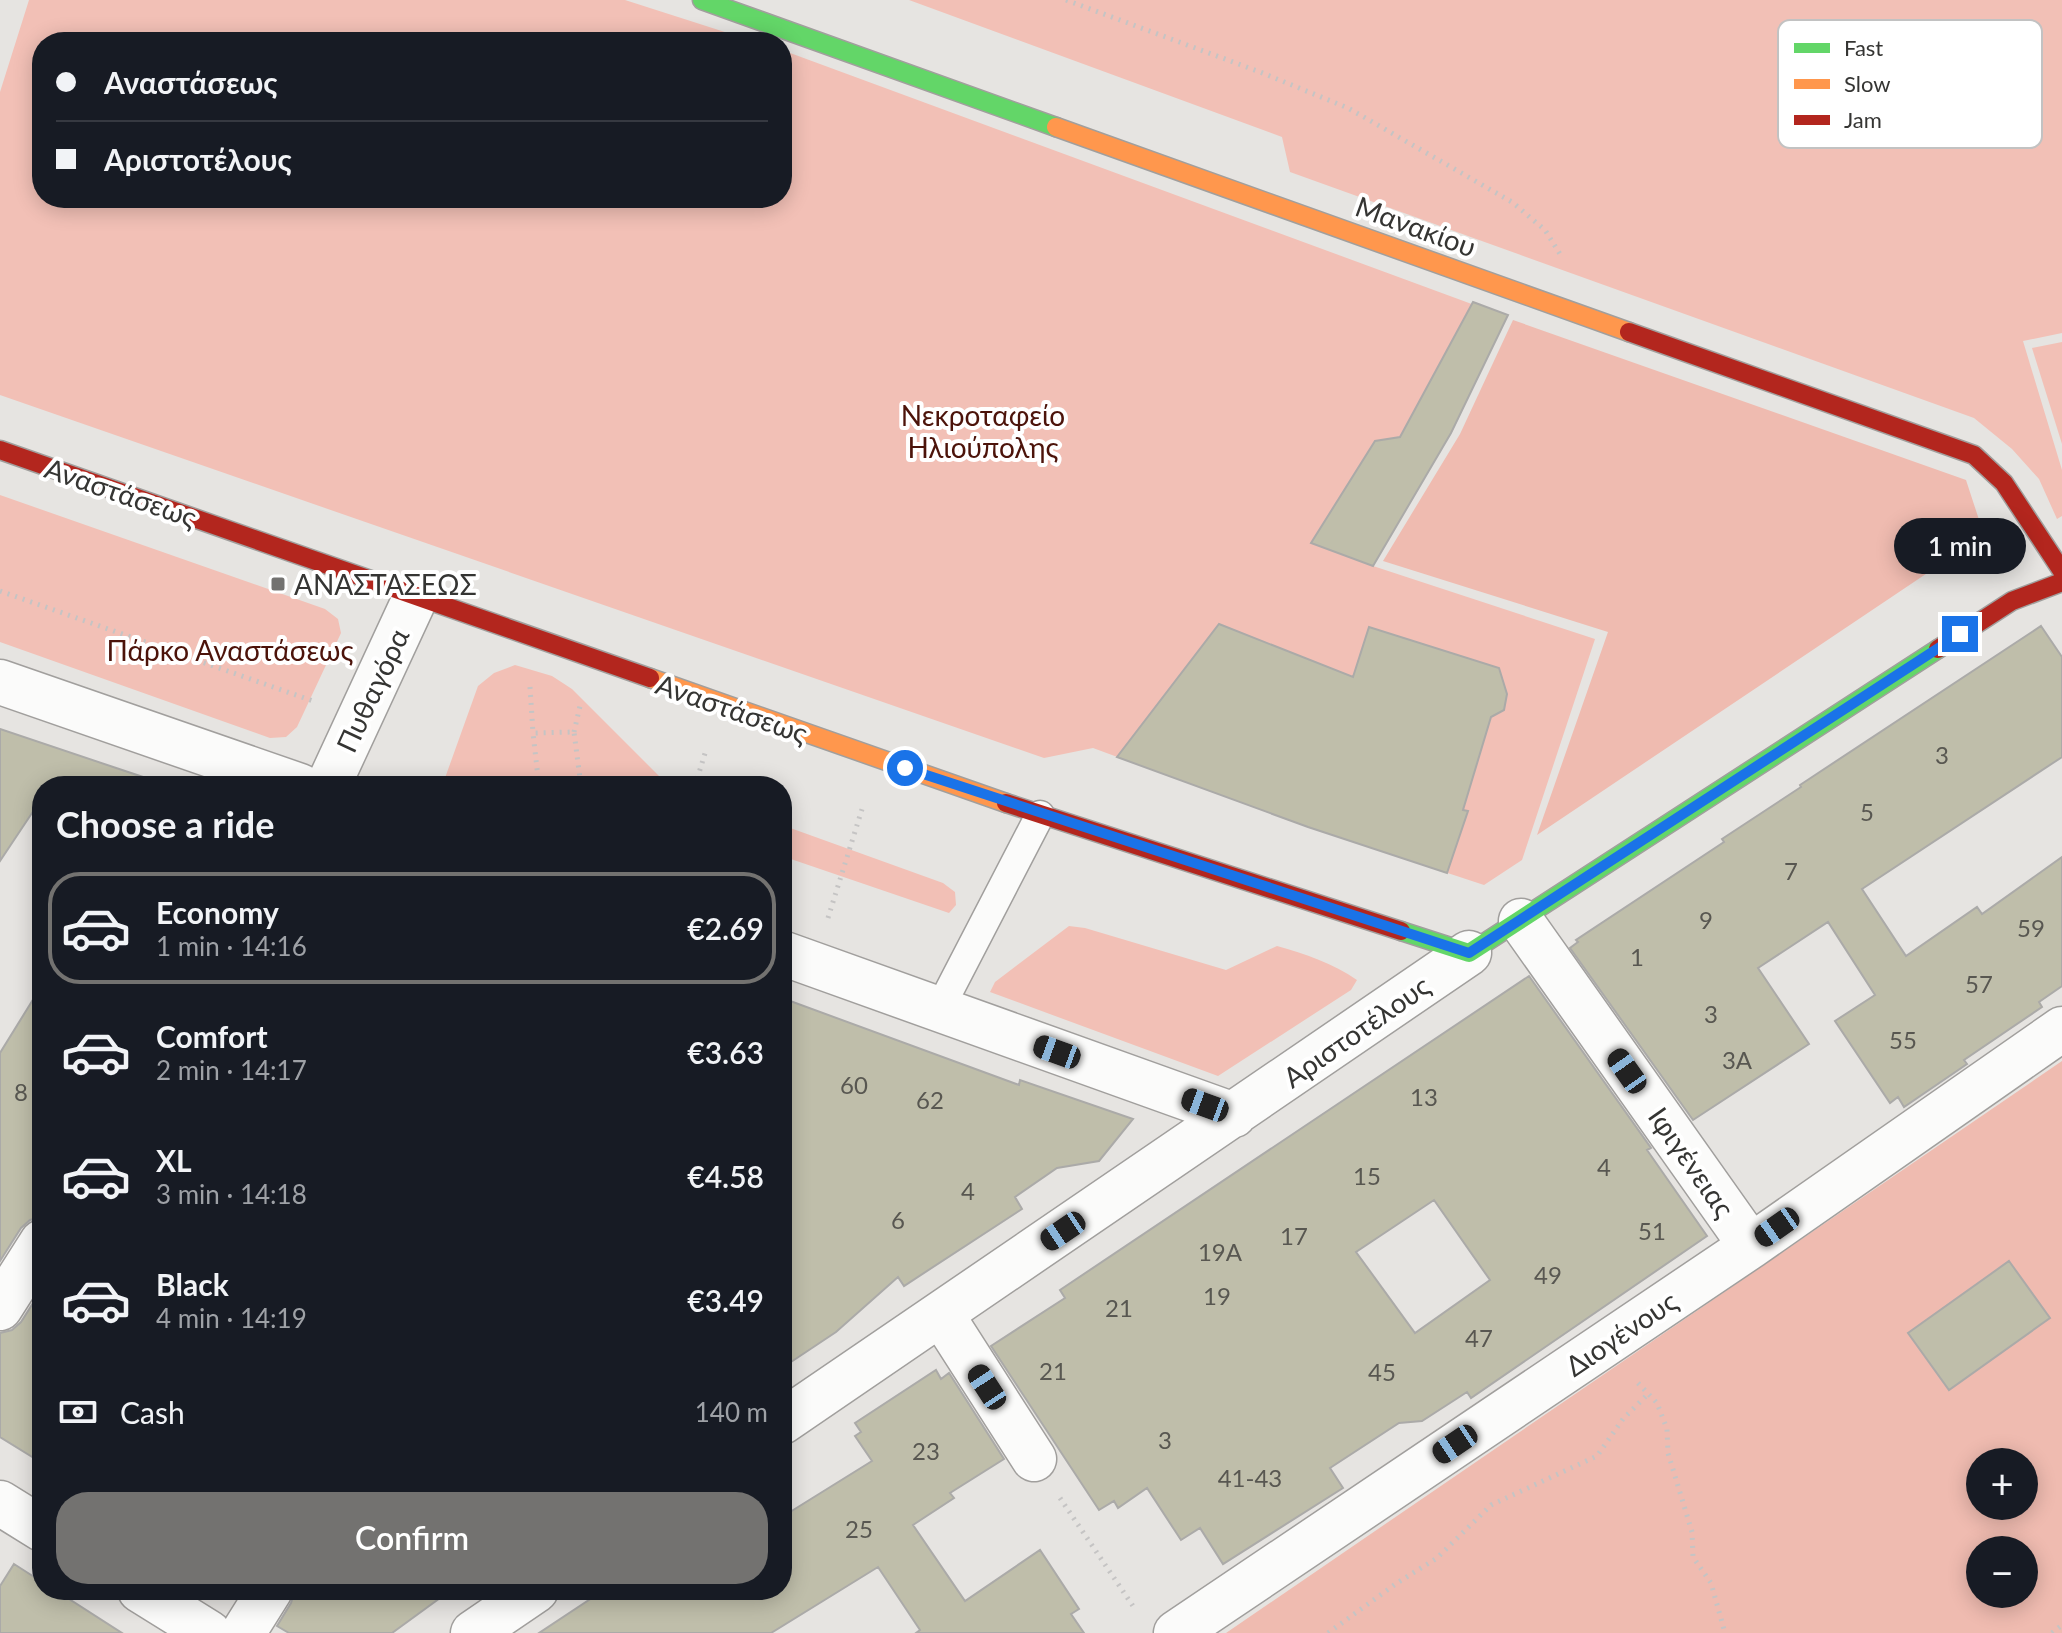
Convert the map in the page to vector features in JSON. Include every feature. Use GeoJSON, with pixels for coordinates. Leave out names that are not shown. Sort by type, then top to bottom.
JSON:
{"type":"FeatureCollection","features":[{"type":"Feature","properties":{"kind":"street","name":"Μανακίου"},"geometry":{"type":"LineString","coordinates":[[702,0],[792,32]]}},
{"type":"Feature","properties":{"kind":"street","name":"Μανακίου"},"geometry":{"type":"LineString","coordinates":[[792,32],[1974,455],[2004,483],[2062,571]]}},
{"type":"Feature","properties":{"kind":"street","name":"Αναστάσεως"},"geometry":{"type":"LineString","coordinates":[[0,450],[1040,815],[1469,953]]}},
{"type":"Feature","properties":{"kind":"street","name":"Αριστοτέλους"},"geometry":{"type":"LineString","coordinates":[[792,1415],[1469,953],[2012,601],[2062,582]]}},
{"type":"Feature","properties":{"kind":"street","name":"Πυθαγόρα"},"geometry":{"type":"LineString","coordinates":[[332,776],[417,594]]}},
{"type":"Feature","properties":{"kind":"street"},"geometry":{"type":"LineString","coordinates":[[0,682],[271,776]]}},
{"type":"Feature","properties":{"kind":"street","name":"Ιφιγένειας"},"geometry":{"type":"LineString","coordinates":[[1521,921],[1751,1246]]}},
{"type":"Feature","properties":{"kind":"street"},"geometry":{"type":"LineString","coordinates":[[798,959],[1234,1115]]}},
{"type":"Feature","properties":{"kind":"street","name":"Διογένους"},"geometry":{"type":"LineString","coordinates":[[1159,1627],[1608,1342],[2062,1029]]}},
{"type":"Feature","properties":{"kind":"street"},"geometry":{"type":"LineString","coordinates":[[0,1308],[32,1258]]}},
{"type":"Feature","properties":{"kind":"street"},"geometry":{"type":"LineString","coordinates":[[941,1314],[1034,1459]]}},
{"type":"Feature","properties":{"kind":"street"},"geometry":{"type":"LineString","coordinates":[[0,1503],[32,1523]]}},
{"type":"Feature","properties":{"kind":"street"},"geometry":{"type":"LineString","coordinates":[[156,1600],[209,1633]]}},
{"type":"Feature","properties":{"kind":"street"},"geometry":{"type":"LineString","coordinates":[[243,1633],[264,1600]]}},
{"type":"Feature","properties":{"kind":"street"},"geometry":{"type":"LineString","coordinates":[[473,1633],[521,1600]]}},
{"type":"Feature","properties":{"kind":"lane"},"geometry":{"type":"LineString","coordinates":[[939,1010],[1040,815]]}},
{"type":"Feature","properties":{"kind":"path"},"geometry":{"type":"LineString","coordinates":[[1066,0],[1348,108],[1468,174],[1512,202],[1545,230],[1561,255],[1558,306]]}},
{"type":"Feature","properties":{"kind":"path"},"geometry":{"type":"LineString","coordinates":[[0,591],[359,717]]}},
{"type":"Feature","properties":{"kind":"path"},"geometry":{"type":"LineString","coordinates":[[538,776],[533,733],[574,732],[580,776]]}},
{"type":"Feature","properties":{"kind":"path"},"geometry":{"type":"LineString","coordinates":[[798,959],[878,759]]}},
{"type":"Feature","properties":{"kind":"path"},"geometry":{"type":"LineString","coordinates":[[1608,1342],[1646,1396],[1657,1403],[1667,1429],[1668,1453],[1692,1532],[1693,1557],[1711,1583],[1725,1633]]}},
{"type":"Feature","properties":{"kind":"path"},"geometry":{"type":"LineString","coordinates":[[1328,1633],[1437,1558],[1491,1505],[1597,1456],[1623,1419],[1646,1396]]}},
{"type":"Feature","properties":{"kind":"path"},"geometry":{"type":"LineString","coordinates":[[1034,1459],[1159,1627]]}},
{"type":"Feature","properties":{"kind":"path"},"geometry":{"type":"LineString","coordinates":[[2052,1633],[2062,1625]]}},
{"type":"Feature","properties":{"kind":"green space","name":"Νεκροταφείο Ηλιούπολης"},"geometry":{"type":"Polygon","coordinates":[[[29,0],[625,0],[725,32],[32,32],[32,208],[792,208],[792,54],[1507,317],[1453,430],[1373,566],[1595,639],[1522,860],[1484,885],[1299,824],[1093,748],[1044,758],[0,395],[0,92],[29,0]]]}},
{"type":"Feature","properties":{"kind":"green space"},"geometry":{"type":"Polygon","coordinates":[[[909,0],[2062,0],[2062,333],[2023,341],[2062,470],[2062,516],[2057,519],[2039,479],[2012,449],[1974,418],[1290,172],[1282,137],[909,0]]]}},
{"type":"Feature","properties":{"kind":"green space"},"geometry":{"type":"Polygon","coordinates":[[[2062,342],[2062,444],[2032,348],[2062,342]]]}},
{"type":"Feature","properties":{"kind":"green space","name":"Πάρκο Αναστάσεως"},"geometry":{"type":"Polygon","coordinates":[[[0,495],[325,609],[338,619],[341,633],[297,727],[286,737],[270,738],[0,642],[0,495]]]}},
{"type":"Feature","properties":{"kind":"green space"},"geometry":{"type":"Polygon","coordinates":[[[515,665],[552,676],[572,689],[659,776],[446,776],[478,686],[494,673],[515,665]]]}},
{"type":"Feature","properties":{"kind":"green space"},"geometry":{"type":"Polygon","coordinates":[[[792,829],[943,883],[955,892],[956,905],[949,913],[792,859],[792,829]]]}},
{"type":"Feature","properties":{"kind":"green space"},"geometry":{"type":"Polygon","coordinates":[[[1069,926],[1226,970],[1277,946],[1329,964],[1357,980],[1351,990],[1218,1076],[990,992],[995,982],[1069,926]]]}},
{"type":"Feature","properties":{"kind":"shaded area"},"geometry":{"type":"Polygon","coordinates":[[[1513,320],[1966,480],[1984,535],[1537,835],[1608,632],[1383,561],[1460,434],[1513,320]]]}},
{"type":"Feature","properties":{"kind":"shaded area"},"geometry":{"type":"Polygon","coordinates":[[[2062,1061],[2062,1633],[1226,1633],[2062,1061]]]}},
{"type":"Feature","properties":{"kind":"building"},"geometry":{"type":"Polygon","coordinates":[[[1473,302],[1508,315],[1451,433],[1373,566],[1311,543],[1375,441],[1400,437],[1473,302]]]}},
{"type":"Feature","properties":{"kind":"building"},"geometry":{"type":"Polygon","coordinates":[[[1219,624],[1353,677],[1369,627],[1499,668],[1507,694],[1504,710],[1491,717],[1463,810],[1468,811],[1447,873],[1308,827],[1117,757],[1219,624]]]}},
{"type":"Feature","properties":{"kind":"building"},"geometry":{"type":"Polygon","coordinates":[[[2041,626],[2062,657],[2062,757],[1862,889],[1906,956],[1977,907],[1982,914],[2062,857],[2062,986],[2039,1002],[2042,1007],[1964,1060],[1967,1064],[1904,1107],[1898,1097],[1890,1103],[1835,1021],[1875,995],[1828,922],[1758,968],[1809,1044],[1693,1120],[1570,948],[1578,942],[1576,940],[1724,842],[1722,839],[1800,785],[2041,626]]]}},
{"type":"Feature","properties":{"kind":"building"},"geometry":{"type":"Polygon","coordinates":[[[0,729],[140,776],[32,776],[32,813],[0,861],[0,729]]]}},
{"type":"Feature","properties":{"kind":"building"},"geometry":{"type":"Polygon","coordinates":[[[1529,976],[1651,1148],[1647,1150],[1707,1236],[1471,1398],[1467,1392],[1422,1421],[1399,1423],[1330,1468],[1343,1488],[1223,1564],[1200,1528],[1181,1540],[1147,1488],[1118,1508],[1114,1501],[1099,1510],[991,1346],[1065,1298],[1060,1290],[1529,976]],[[1434,1200],[1356,1252],[1415,1333],[1490,1280],[1434,1200]]]}},
{"type":"Feature","properties":{"kind":"building"},"geometry":{"type":"Polygon","coordinates":[[[32,1001],[32,1220],[21,1228],[0,1261],[0,1053],[32,1001]]]}},
{"type":"Feature","properties":{"kind":"building"},"geometry":{"type":"Polygon","coordinates":[[[792,1002],[1019,1085],[1020,1080],[1133,1119],[1099,1161],[1057,1168],[1015,1197],[1022,1209],[904,1286],[898,1277],[836,1332],[792,1361],[792,1002]]]}},
{"type":"Feature","properties":{"kind":"building"},"geometry":{"type":"Polygon","coordinates":[[[2009,1261],[2050,1318],[1949,1390],[1908,1333],[2009,1261]]]}},
{"type":"Feature","properties":{"kind":"building"},"geometry":{"type":"Polygon","coordinates":[[[32,1305],[32,1457],[0,1437],[0,1333],[12,1330],[32,1305]]]}},
{"type":"Feature","properties":{"kind":"building"},"geometry":{"type":"Polygon","coordinates":[[[936,1370],[941,1379],[949,1373],[1004,1459],[950,1493],[954,1498],[913,1525],[965,1601],[1040,1550],[1079,1609],[1071,1614],[1084,1633],[916,1633],[920,1630],[878,1567],[771,1633],[539,1633],[589,1600],[792,1600],[792,1511],[872,1461],[855,1436],[861,1432],[855,1423],[936,1370]]]}},
{"type":"Feature","properties":{"kind":"building"},"geometry":{"type":"Polygon","coordinates":[[[14,1564],[32,1576],[32,1600],[71,1600],[122,1633],[0,1633],[0,1586],[14,1564]]]}},
{"type":"Feature","properties":{"kind":"building"},"geometry":{"type":"Polygon","coordinates":[[[292,1600],[437,1600],[392,1633],[289,1633],[277,1626],[292,1600]]]}},
{"type":"Feature","properties":{"kind":"traffic: fast"},"geometry":{"type":"LineString","coordinates":[[702,0],[791,32]]}},
{"type":"Feature","properties":{"kind":"traffic: fast"},"geometry":{"type":"LineString","coordinates":[[792,32],[1056,127]]}},
{"type":"Feature","properties":{"kind":"traffic: fast"},"geometry":{"type":"LineString","coordinates":[[1401,931],[1469,953],[1938,649]]}},
{"type":"Feature","properties":{"kind":"traffic: slow"},"geometry":{"type":"LineString","coordinates":[[1056,127],[1629,332]]}},
{"type":"Feature","properties":{"kind":"traffic: slow"},"geometry":{"type":"LineString","coordinates":[[650,678],[1006,803]]}},
{"type":"Feature","properties":{"kind":"traffic: jam"},"geometry":{"type":"LineString","coordinates":[[1629,332],[1974,455],[2004,483],[2062,571]]}},
{"type":"Feature","properties":{"kind":"traffic: jam"},"geometry":{"type":"LineString","coordinates":[[0,450],[650,678]]}},
{"type":"Feature","properties":{"kind":"traffic: jam"},"geometry":{"type":"LineString","coordinates":[[1938,649],[2012,601],[2062,582]]}},
{"type":"Feature","properties":{"kind":"traffic: jam"},"geometry":{"type":"LineString","coordinates":[[1006,803],[1401,931]]}},
{"type":"Feature","properties":{"kind":"place","name":"ΑΝΑΣΤΑΣΕΩΣ"},"geometry":{"type":"Point","coordinates":[278,584]}},
{"type":"Feature","properties":{"kind":"route"},"geometry":{"type":"LineString","coordinates":[[905,768],[1040,815],[1469,953],[1960,634]]}}]}
